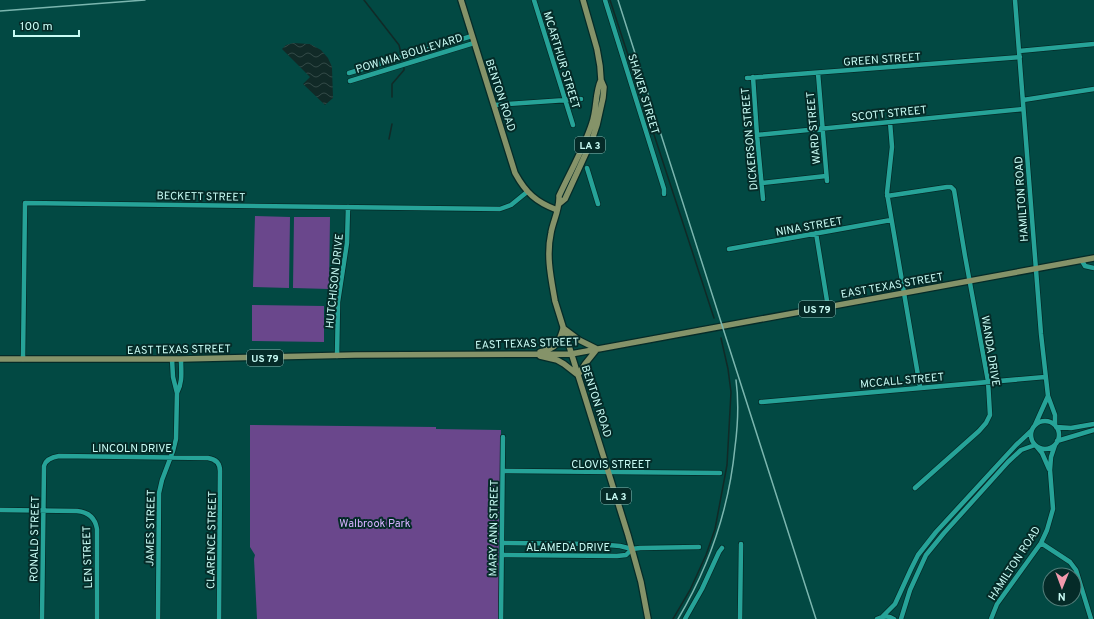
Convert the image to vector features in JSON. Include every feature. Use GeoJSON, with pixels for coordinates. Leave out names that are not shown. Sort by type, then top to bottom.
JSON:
{"type":"FeatureCollection","features":[{"type":"Feature","properties":{"kind":"main road","name":"BENTON ROAD"},"geometry":{"type":"LineString","coordinates":[[461,0],[515,173],[521,184],[536,201],[556,210],[548,258],[555,301],[632,549],[648,619]]}},
{"type":"Feature","properties":{"kind":"main road","name":"LA 3"},"geometry":{"type":"LineString","coordinates":[[556,210],[559,204],[565,199],[586,155],[598,125],[603,98],[604,87],[601,80],[596,43],[583,0]]}},
{"type":"Feature","properties":{"kind":"main road","name":"EAST TEXAS STREET"},"geometry":{"type":"LineString","coordinates":[[0,359],[181,359],[571,354],[1094,258]]}},
{"type":"Feature","properties":{"kind":"main road"},"geometry":{"type":"LineString","coordinates":[[563,328],[579,340],[597,349],[578,375],[557,360],[530,354],[548,350],[555,346],[559,340],[563,328]]}},
{"type":"Feature","properties":{"kind":"street","name":"MCARTHUR STREET"},"geometry":{"type":"LineString","coordinates":[[534,0],[573,125]]}},
{"type":"Feature","properties":{"kind":"street","name":"SHAVER STREET"},"geometry":{"type":"LineString","coordinates":[[605,0],[664,189],[664,194]]}},
{"type":"Feature","properties":{"kind":"street","name":"HAMILTON ROAD"},"geometry":{"type":"LineString","coordinates":[[1015,0],[1045,377],[1048,396],[1055,415],[1056,426]]}},
{"type":"Feature","properties":{"kind":"street","name":"POW MIA BOULEVARD"},"geometry":{"type":"LineString","coordinates":[[350,73],[472,36]]}},
{"type":"Feature","properties":{"kind":"street","name":"POW MIA BOULEVARD"},"geometry":{"type":"LineString","coordinates":[[350,81],[474,43]]}},
{"type":"Feature","properties":{"kind":"street"},"geometry":{"type":"LineString","coordinates":[[1019,51],[1094,44]]}},
{"type":"Feature","properties":{"kind":"street","name":"GREEN STREET"},"geometry":{"type":"LineString","coordinates":[[747,78],[1020,57]]}},
{"type":"Feature","properties":{"kind":"street","name":"WARD STREET"},"geometry":{"type":"LineString","coordinates":[[762,183],[827,179],[818,73]]}},
{"type":"Feature","properties":{"kind":"street","name":"DICKERSON STREET"},"geometry":{"type":"LineString","coordinates":[[753,77],[763,199]]}},
{"type":"Feature","properties":{"kind":"street"},"geometry":{"type":"LineString","coordinates":[[1023,100],[1094,89]]}},
{"type":"Feature","properties":{"kind":"street"},"geometry":{"type":"LineString","coordinates":[[494,105],[581,99]]}},
{"type":"Feature","properties":{"kind":"street","name":"SCOTT STREET"},"geometry":{"type":"LineString","coordinates":[[757,135],[1023,109]]}},
{"type":"Feature","properties":{"kind":"street"},"geometry":{"type":"LineString","coordinates":[[890,122],[892,147],[887,196],[920,387]]}},
{"type":"Feature","properties":{"kind":"street"},"geometry":{"type":"LineString","coordinates":[[587,168],[598,204]]}},
{"type":"Feature","properties":{"kind":"street","name":"WANDA DRIVE"},"geometry":{"type":"LineString","coordinates":[[887,196],[947,187],[953,188],[988,382],[990,415],[986,423],[915,488]]}},
{"type":"Feature","properties":{"kind":"street","name":"BECKETT STREET"},"geometry":{"type":"LineString","coordinates":[[23,359],[25,203],[500,209],[511,205],[527,192]]}},
{"type":"Feature","properties":{"kind":"street","name":"HUTCHISON DRIVE"},"geometry":{"type":"LineString","coordinates":[[337,356],[338,307],[346,250],[348,207]]}},
{"type":"Feature","properties":{"kind":"street","name":"NINA STREET"},"geometry":{"type":"LineString","coordinates":[[729,249],[891,220]]}},
{"type":"Feature","properties":{"kind":"street"},"geometry":{"type":"LineString","coordinates":[[816,234],[828,307]]}},
{"type":"Feature","properties":{"kind":"street"},"geometry":{"type":"LineString","coordinates":[[1082,260],[1085,266],[1094,268]]}},
{"type":"Feature","properties":{"kind":"street","name":"JAMES STREET"},"geometry":{"type":"LineString","coordinates":[[158,619],[159,493],[176,439],[176,393],[172,377],[172,359]]}},
{"type":"Feature","properties":{"kind":"street","name":"JAMES STREET"},"geometry":{"type":"LineString","coordinates":[[176,393],[181,381],[181,359]]}},
{"type":"Feature","properties":{"kind":"street","name":"MCCALL STREET"},"geometry":{"type":"LineString","coordinates":[[761,402],[1045,377]]}},
{"type":"Feature","properties":{"kind":"street"},"geometry":{"type":"LineString","coordinates":[[1048,396],[1031,436],[1032,441],[1036,446],[1048,449],[1056,443],[1094,430]]}},
{"type":"Feature","properties":{"kind":"street"},"geometry":{"type":"LineString","coordinates":[[882,617],[895,604],[918,556],[936,532],[1016,445],[1033,429],[1042,422],[1072,428],[1094,424]]}},
{"type":"Feature","properties":{"kind":"street"},"geometry":{"type":"LineString","coordinates":[[1056,426],[1059,437],[1056,443]]}},
{"type":"Feature","properties":{"kind":"street","name":"MARY ANN STREET"},"geometry":{"type":"LineString","coordinates":[[501,619],[503,437]]}},
{"type":"Feature","properties":{"kind":"street","name":"HAMILTON ROAD"},"geometry":{"type":"LineString","coordinates":[[991,619],[997,604],[1041,543],[1049,526],[1053,509],[1050,470],[1051,458],[1056,443]]}},
{"type":"Feature","properties":{"kind":"street"},"geometry":{"type":"LineString","coordinates":[[901,619],[913,583],[926,555],[1008,462],[1021,450],[1036,446]]}},
{"type":"Feature","properties":{"kind":"street","name":"HAMILTON ROAD"},"geometry":{"type":"LineString","coordinates":[[1036,446],[1042,453],[1050,470]]}},
{"type":"Feature","properties":{"kind":"street","name":"LINCOLN DRIVE"},"geometry":{"type":"LineString","coordinates":[[48,459],[59,456],[170,457],[212,458],[217,462]]}},
{"type":"Feature","properties":{"kind":"street","name":"RONALD STREET"},"geometry":{"type":"LineString","coordinates":[[42,619],[44,466],[48,459]]}},
{"type":"Feature","properties":{"kind":"street","name":"CLARENCE STREET"},"geometry":{"type":"LineString","coordinates":[[217,462],[220,471],[219,619]]}},
{"type":"Feature","properties":{"kind":"street","name":"CLOVIS STREET"},"geometry":{"type":"LineString","coordinates":[[503,471],[720,473]]}},
{"type":"Feature","properties":{"kind":"street","name":"LEN STREET"},"geometry":{"type":"LineString","coordinates":[[0,510],[82,511],[90,515],[95,520],[97,526],[97,619]]}},
{"type":"Feature","properties":{"kind":"street","name":"ALAMEDA DRIVE"},"geometry":{"type":"LineString","coordinates":[[502,543],[596,544],[620,546],[632,549],[644,547],[699,547]]}},
{"type":"Feature","properties":{"kind":"street"},"geometry":{"type":"LineString","coordinates":[[1041,543],[1070,562],[1076,570],[1091,619]]}},
{"type":"Feature","properties":{"kind":"street"},"geometry":{"type":"LineString","coordinates":[[740,619],[741,544]]}},
{"type":"Feature","properties":{"kind":"street"},"geometry":{"type":"LineString","coordinates":[[685,619],[702,589],[722,548]]}},
{"type":"Feature","properties":{"kind":"street","name":"ALAMEDA DRIVE"},"geometry":{"type":"LineString","coordinates":[[502,555],[617,556],[626,555],[632,549]]}},
{"type":"Feature","properties":{"kind":"street"},"geometry":{"type":"LineString","coordinates":[[877,619],[887,616],[894,619]]}},
{"type":"Feature","properties":{"kind":"green space"},"geometry":{"type":"Polygon","coordinates":[[[255,216],[290,217],[289,288],[253,287],[255,216]]]}},
{"type":"Feature","properties":{"kind":"green space"},"geometry":{"type":"Polygon","coordinates":[[[294,217],[330,217],[329,289],[293,288],[294,217]]]}},
{"type":"Feature","properties":{"kind":"green space"},"geometry":{"type":"Polygon","coordinates":[[[252,305],[324,306],[324,342],[252,341],[252,305]]]}},
{"type":"Feature","properties":{"kind":"green space","name":"Walbrook Park"},"geometry":{"type":"Polygon","coordinates":[[[250,425],[436,427],[436,429],[501,430],[498,619],[257,619],[255,555],[250,547],[250,425]]]}},
{"type":"Feature","properties":{"kind":"water"},"geometry":{"type":"Polygon","coordinates":[[[293,43],[310,44],[321,50],[328,58],[332,67],[333,98],[325,105],[303,84],[310,77],[282,49],[286,45],[293,43]]]}},
{"type":"Feature","properties":{"kind":"waterway"},"geometry":{"type":"LineString","coordinates":[[364,0],[399,45],[401,53]]}},
{"type":"Feature","properties":{"kind":"waterway"},"geometry":{"type":"LineString","coordinates":[[610,0],[714,318]]}},
{"type":"Feature","properties":{"kind":"waterway"},"geometry":{"type":"LineString","coordinates":[[392,97],[392,84],[404,68]]}},
{"type":"Feature","properties":{"kind":"waterway"},"geometry":{"type":"LineString","coordinates":[[389,139],[392,124]]}},
{"type":"Feature","properties":{"kind":"waterway"},"geometry":{"type":"LineString","coordinates":[[673,619],[690,590],[706,555],[715,529],[727,465],[731,392],[728,369],[721,338]]}},
{"type":"Feature","properties":{"kind":"railway"},"geometry":{"type":"LineString","coordinates":[[0,11],[145,0]]}},
{"type":"Feature","properties":{"kind":"railway"},"geometry":{"type":"LineString","coordinates":[[618,0],[816,619]]}},
{"type":"Feature","properties":{"kind":"railway"},"geometry":{"type":"LineString","coordinates":[[678,619],[700,578],[709,557],[723,514],[732,470],[736,438],[738,405],[736,380]]}}]}
